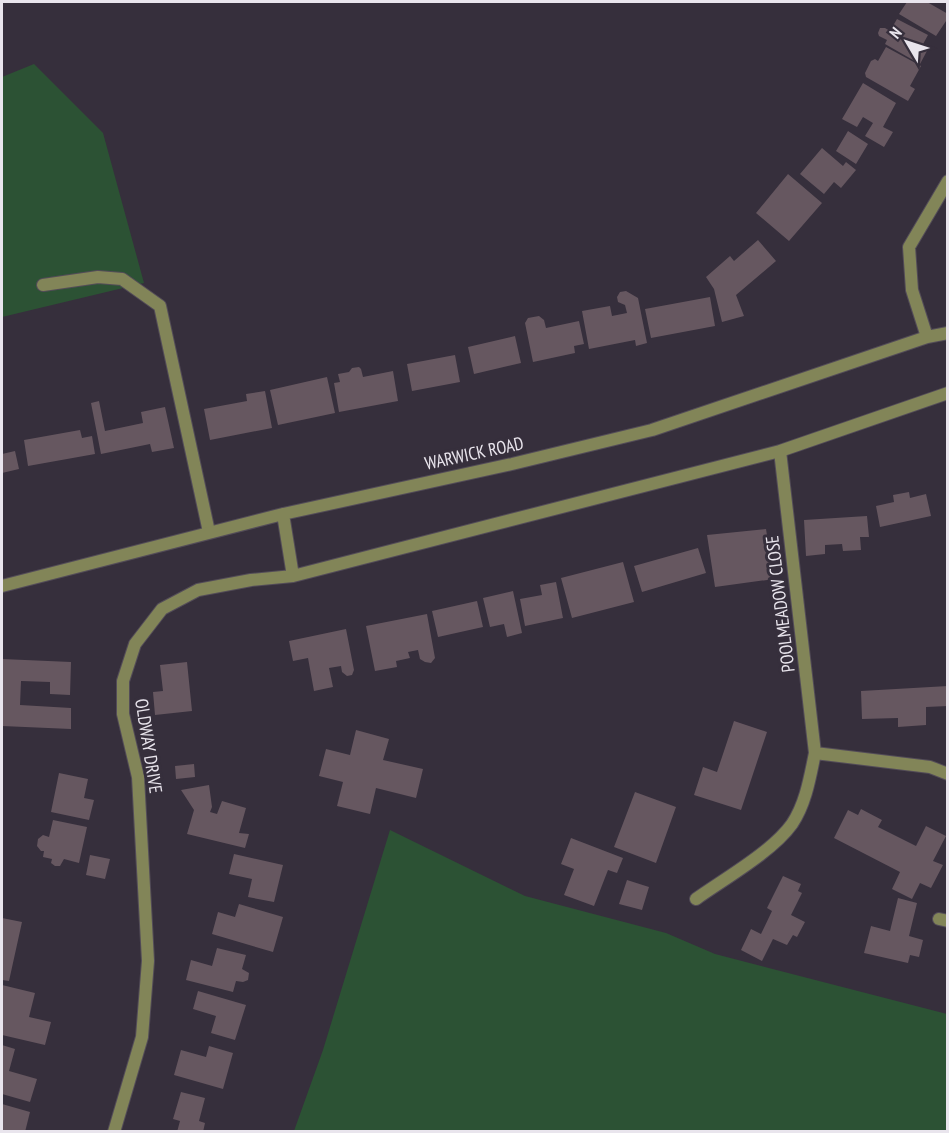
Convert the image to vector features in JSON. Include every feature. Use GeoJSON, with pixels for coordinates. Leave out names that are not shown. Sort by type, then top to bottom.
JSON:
{"type":"FeatureCollection","features":[{"type":"Feature","properties":{"kind":"street"},"geometry":{"type":"LineString","coordinates":[[927,337],[912,290],[909,247],[948,181]]}},
{"type":"Feature","properties":{"kind":"street"},"geometry":{"type":"LineString","coordinates":[[43,285],[98,276],[122,279],[160,306],[209,532]]}},
{"type":"Feature","properties":{"kind":"street","name":"WARWICK ROAD"},"geometry":{"type":"LineString","coordinates":[[2,586],[283,514],[512,464],[652,430],[927,337],[948,333]]}},
{"type":"Feature","properties":{"kind":"street"},"geometry":{"type":"LineString","coordinates":[[283,514],[293,576],[780,451],[948,393]]}},
{"type":"Feature","properties":{"kind":"street","name":"POOLMEADOW CLOSE"},"geometry":{"type":"LineString","coordinates":[[696,899],[774,844],[792,823],[807,790],[816,753],[780,451]]}},
{"type":"Feature","properties":{"kind":"street","name":"OLDWAY DRIVE"},"geometry":{"type":"LineString","coordinates":[[114,1131],[142,1037],[148,961],[138,777],[123,714],[123,681],[135,644],[162,609],[198,590],[251,580],[293,576]]}},
{"type":"Feature","properties":{"kind":"street"},"geometry":{"type":"LineString","coordinates":[[816,753],[930,767],[948,774]]}},
{"type":"Feature","properties":{"kind":"green space"},"geometry":{"type":"Polygon","coordinates":[[[34,64],[103,133],[144,283],[2,317],[2,77],[34,64]]]}},
{"type":"Feature","properties":{"kind":"green space"},"geometry":{"type":"Polygon","coordinates":[[[390,830],[525,896],[666,933],[715,954],[947,1014],[947,1131],[294,1131],[323,1050],[390,830]]]}},
{"type":"Feature","properties":{"kind":"building"},"geometry":{"type":"Polygon","coordinates":[[[907,2],[927,2],[948,14],[948,18],[936,36],[899,14],[907,2]]]}},
{"type":"Feature","properties":{"kind":"building"},"geometry":{"type":"Polygon","coordinates":[[[897,19],[928,35],[922,46],[928,49],[920,64],[885,44],[887,40],[879,36],[880,28],[890,31],[897,19]]]}},
{"type":"Feature","properties":{"kind":"building"},"geometry":{"type":"Polygon","coordinates":[[[886,47],[921,66],[910,86],[915,89],[908,101],[866,77],[865,73],[871,61],[875,59],[878,61],[886,47]]]}},
{"type":"Feature","properties":{"kind":"building"},"geometry":{"type":"Polygon","coordinates":[[[863,83],[896,103],[883,127],[893,132],[884,147],[865,136],[873,123],[863,117],[857,127],[842,119],[863,83]]]}},
{"type":"Feature","properties":{"kind":"building"},"geometry":{"type":"Polygon","coordinates":[[[848,131],[868,144],[856,164],[836,151],[848,131]]]}},
{"type":"Feature","properties":{"kind":"building"},"geometry":{"type":"Polygon","coordinates":[[[822,148],[843,166],[846,162],[856,170],[841,188],[834,182],[824,194],[800,174],[822,148]]]}},
{"type":"Feature","properties":{"kind":"building"},"geometry":{"type":"Polygon","coordinates":[[[788,174],[822,203],[789,241],[756,213],[788,174]]]}},
{"type":"Feature","properties":{"kind":"building"},"geometry":{"type":"Polygon","coordinates":[[[758,240],[776,261],[736,295],[744,316],[722,322],[714,289],[706,277],[730,256],[734,261],[758,240]]]}},
{"type":"Feature","properties":{"kind":"building"},"geometry":{"type":"Polygon","coordinates":[[[626,291],[638,298],[647,343],[636,346],[635,340],[589,349],[582,311],[610,306],[612,316],[627,313],[625,305],[618,302],[617,297],[620,292],[626,291]]]}},
{"type":"Feature","properties":{"kind":"building"},"geometry":{"type":"Polygon","coordinates":[[[710,297],[715,326],[651,338],[645,309],[710,297]]]}},
{"type":"Feature","properties":{"kind":"building"},"geometry":{"type":"Polygon","coordinates":[[[539,316],[544,320],[546,328],[579,321],[584,344],[574,346],[575,353],[533,362],[525,323],[528,318],[539,316]]]}},
{"type":"Feature","properties":{"kind":"building"},"geometry":{"type":"Polygon","coordinates":[[[515,336],[521,363],[474,374],[468,347],[515,336]]]}},
{"type":"Feature","properties":{"kind":"building"},"geometry":{"type":"Polygon","coordinates":[[[455,355],[460,382],[412,391],[407,364],[455,355]]]}},
{"type":"Feature","properties":{"kind":"building"},"geometry":{"type":"Polygon","coordinates":[[[359,367],[363,377],[393,371],[398,401],[339,412],[334,383],[340,382],[338,374],[359,367]]]}},
{"type":"Feature","properties":{"kind":"building"},"geometry":{"type":"Polygon","coordinates":[[[327,377],[335,413],[278,425],[270,390],[327,377]]]}},
{"type":"Feature","properties":{"kind":"building"},"geometry":{"type":"Polygon","coordinates":[[[265,391],[272,428],[210,440],[204,409],[247,401],[246,394],[265,391]]]}},
{"type":"Feature","properties":{"kind":"building"},"geometry":{"type":"Polygon","coordinates":[[[99,401],[105,431],[143,423],[141,412],[165,407],[174,448],[152,452],[150,444],[101,454],[91,403],[99,401]]]}},
{"type":"Feature","properties":{"kind":"building"},"geometry":{"type":"Polygon","coordinates":[[[80,430],[82,438],[92,436],[95,454],[28,466],[24,440],[80,430]]]}},
{"type":"Feature","properties":{"kind":"building"},"geometry":{"type":"Polygon","coordinates":[[[15,451],[19,469],[2,473],[2,454],[15,451]]]}},
{"type":"Feature","properties":{"kind":"building"},"geometry":{"type":"Polygon","coordinates":[[[909,492],[910,498],[926,494],[931,516],[880,527],[876,506],[894,502],[893,495],[909,492]]]}},
{"type":"Feature","properties":{"kind":"building"},"geometry":{"type":"Polygon","coordinates":[[[867,516],[869,537],[860,537],[861,550],[843,551],[842,544],[825,545],[825,554],[806,556],[804,520],[867,516]]]}},
{"type":"Feature","properties":{"kind":"building"},"geometry":{"type":"Polygon","coordinates":[[[766,529],[774,579],[715,587],[707,535],[766,529]]]}},
{"type":"Feature","properties":{"kind":"building"},"geometry":{"type":"Polygon","coordinates":[[[698,548],[706,573],[642,592],[634,566],[698,548]]]}},
{"type":"Feature","properties":{"kind":"building"},"geometry":{"type":"Polygon","coordinates":[[[623,562],[634,602],[572,618],[561,578],[623,562]]]}},
{"type":"Feature","properties":{"kind":"building"},"geometry":{"type":"Polygon","coordinates":[[[556,582],[563,618],[525,626],[520,599],[542,595],[540,585],[556,582]]]}},
{"type":"Feature","properties":{"kind":"building"},"geometry":{"type":"Polygon","coordinates":[[[513,591],[522,633],[507,637],[504,624],[490,627],[483,598],[513,591]]]}},
{"type":"Feature","properties":{"kind":"building"},"geometry":{"type":"Polygon","coordinates":[[[477,601],[483,627],[438,637],[432,611],[477,601]]]}},
{"type":"Feature","properties":{"kind":"building"},"geometry":{"type":"Polygon","coordinates":[[[427,614],[435,658],[431,663],[420,659],[418,650],[408,652],[410,658],[396,661],[397,667],[375,671],[366,626],[427,614]]]}},
{"type":"Feature","properties":{"kind":"building"},"geometry":{"type":"Polygon","coordinates":[[[346,629],[354,670],[352,675],[347,676],[342,672],[341,666],[329,668],[333,687],[314,691],[308,658],[293,661],[289,641],[346,629]]]}},
{"type":"Feature","properties":{"kind":"building"},"geometry":{"type":"Polygon","coordinates":[[[2,659],[71,662],[70,695],[50,694],[50,682],[21,681],[20,705],[71,708],[71,729],[2,726],[2,659]]]}},
{"type":"Feature","properties":{"kind":"building"},"geometry":{"type":"Polygon","coordinates":[[[187,662],[192,711],[155,715],[153,692],[163,691],[160,665],[187,662]]]}},
{"type":"Feature","properties":{"kind":"building"},"geometry":{"type":"Polygon","coordinates":[[[948,686],[948,706],[926,707],[926,725],[898,727],[898,718],[862,719],[861,691],[948,686]]]}},
{"type":"Feature","properties":{"kind":"building"},"geometry":{"type":"Polygon","coordinates":[[[734,721],[767,732],[741,810],[694,795],[703,767],[717,772],[734,721]]]}},
{"type":"Feature","properties":{"kind":"building"},"geometry":{"type":"Polygon","coordinates":[[[356,730],[389,739],[383,760],[423,769],[416,798],[376,788],[370,814],[337,806],[343,782],[319,776],[326,749],[350,755],[356,730]]]}},
{"type":"Feature","properties":{"kind":"building"},"geometry":{"type":"Polygon","coordinates":[[[194,764],[195,777],[176,779],[175,766],[194,764]]]}},
{"type":"Feature","properties":{"kind":"building"},"geometry":{"type":"Polygon","coordinates":[[[59,773],[88,779],[84,798],[94,800],[89,820],[51,812],[59,773]]]}},
{"type":"Feature","properties":{"kind":"building"},"geometry":{"type":"Polygon","coordinates":[[[209,785],[212,807],[210,812],[217,814],[222,801],[246,808],[239,833],[249,834],[245,848],[187,834],[194,810],[181,790],[209,785]]]}},
{"type":"Feature","properties":{"kind":"building"},"geometry":{"type":"Polygon","coordinates":[[[635,792],[676,807],[656,863],[614,847],[635,792]]]}},
{"type":"Feature","properties":{"kind":"building"},"geometry":{"type":"Polygon","coordinates":[[[861,809],[882,820],[878,827],[916,846],[926,826],[946,836],[933,861],[943,865],[931,888],[920,883],[912,899],[892,889],[900,872],[834,838],[848,810],[858,815],[861,809]]]}},
{"type":"Feature","properties":{"kind":"building"},"geometry":{"type":"Polygon","coordinates":[[[53,820],[87,827],[79,863],[64,859],[60,866],[55,866],[51,863],[52,859],[43,857],[44,851],[37,846],[38,839],[43,835],[49,837],[53,820]]]}},
{"type":"Feature","properties":{"kind":"building"},"geometry":{"type":"Polygon","coordinates":[[[571,838],[623,858],[617,873],[608,870],[594,906],[564,895],[574,869],[561,864],[571,838]]]}},
{"type":"Feature","properties":{"kind":"building"},"geometry":{"type":"Polygon","coordinates":[[[234,854],[283,865],[274,902],[248,897],[252,879],[229,874],[234,854]]]}},
{"type":"Feature","properties":{"kind":"building"},"geometry":{"type":"Polygon","coordinates":[[[90,855],[110,859],[105,879],[86,875],[90,855]]]}},
{"type":"Feature","properties":{"kind":"building"},"geometry":{"type":"Polygon","coordinates":[[[783,876],[801,884],[798,891],[802,893],[791,915],[805,922],[797,937],[793,935],[787,945],[773,939],[762,961],[741,950],[751,929],[761,934],[772,911],[767,908],[783,876]]]}},
{"type":"Feature","properties":{"kind":"building"},"geometry":{"type":"Polygon","coordinates":[[[627,880],[649,887],[642,910],[619,904],[627,880]]]}},
{"type":"Feature","properties":{"kind":"building"},"geometry":{"type":"Polygon","coordinates":[[[898,898],[917,903],[909,936],[923,940],[919,957],[910,955],[908,963],[864,953],[871,926],[890,931],[898,898]]]}},
{"type":"Feature","properties":{"kind":"building"},"geometry":{"type":"Polygon","coordinates":[[[239,904],[283,917],[273,952],[212,934],[218,912],[235,917],[239,904]]]}},
{"type":"Feature","properties":{"kind":"building"},"geometry":{"type":"Polygon","coordinates":[[[2,918],[22,922],[9,981],[2,980],[2,918]]]}},
{"type":"Feature","properties":{"kind":"building"},"geometry":{"type":"Polygon","coordinates":[[[217,948],[246,955],[242,969],[249,973],[248,980],[236,981],[233,992],[186,980],[191,960],[212,966],[217,948]]]}},
{"type":"Feature","properties":{"kind":"building"},"geometry":{"type":"Polygon","coordinates":[[[2,985],[35,993],[29,1017],[51,1022],[45,1045],[2,1035],[2,985]]]}},
{"type":"Feature","properties":{"kind":"building"},"geometry":{"type":"Polygon","coordinates":[[[198,991],[246,1005],[235,1040],[211,1033],[216,1016],[193,1009],[198,991]]]}},
{"type":"Feature","properties":{"kind":"building"},"geometry":{"type":"Polygon","coordinates":[[[2,1045],[15,1049],[9,1071],[37,1079],[30,1102],[2,1094],[2,1045]]]}},
{"type":"Feature","properties":{"kind":"building"},"geometry":{"type":"Polygon","coordinates":[[[209,1046],[233,1053],[223,1089],[174,1075],[181,1050],[206,1057],[209,1046]]]}},
{"type":"Feature","properties":{"kind":"building"},"geometry":{"type":"Polygon","coordinates":[[[181,1092],[205,1098],[199,1121],[205,1123],[203,1132],[177,1132],[180,1121],[173,1119],[181,1092]]]}},
{"type":"Feature","properties":{"kind":"building"},"geometry":{"type":"Polygon","coordinates":[[[2,1104],[30,1112],[25,1132],[2,1132],[2,1104]]]}}]}
